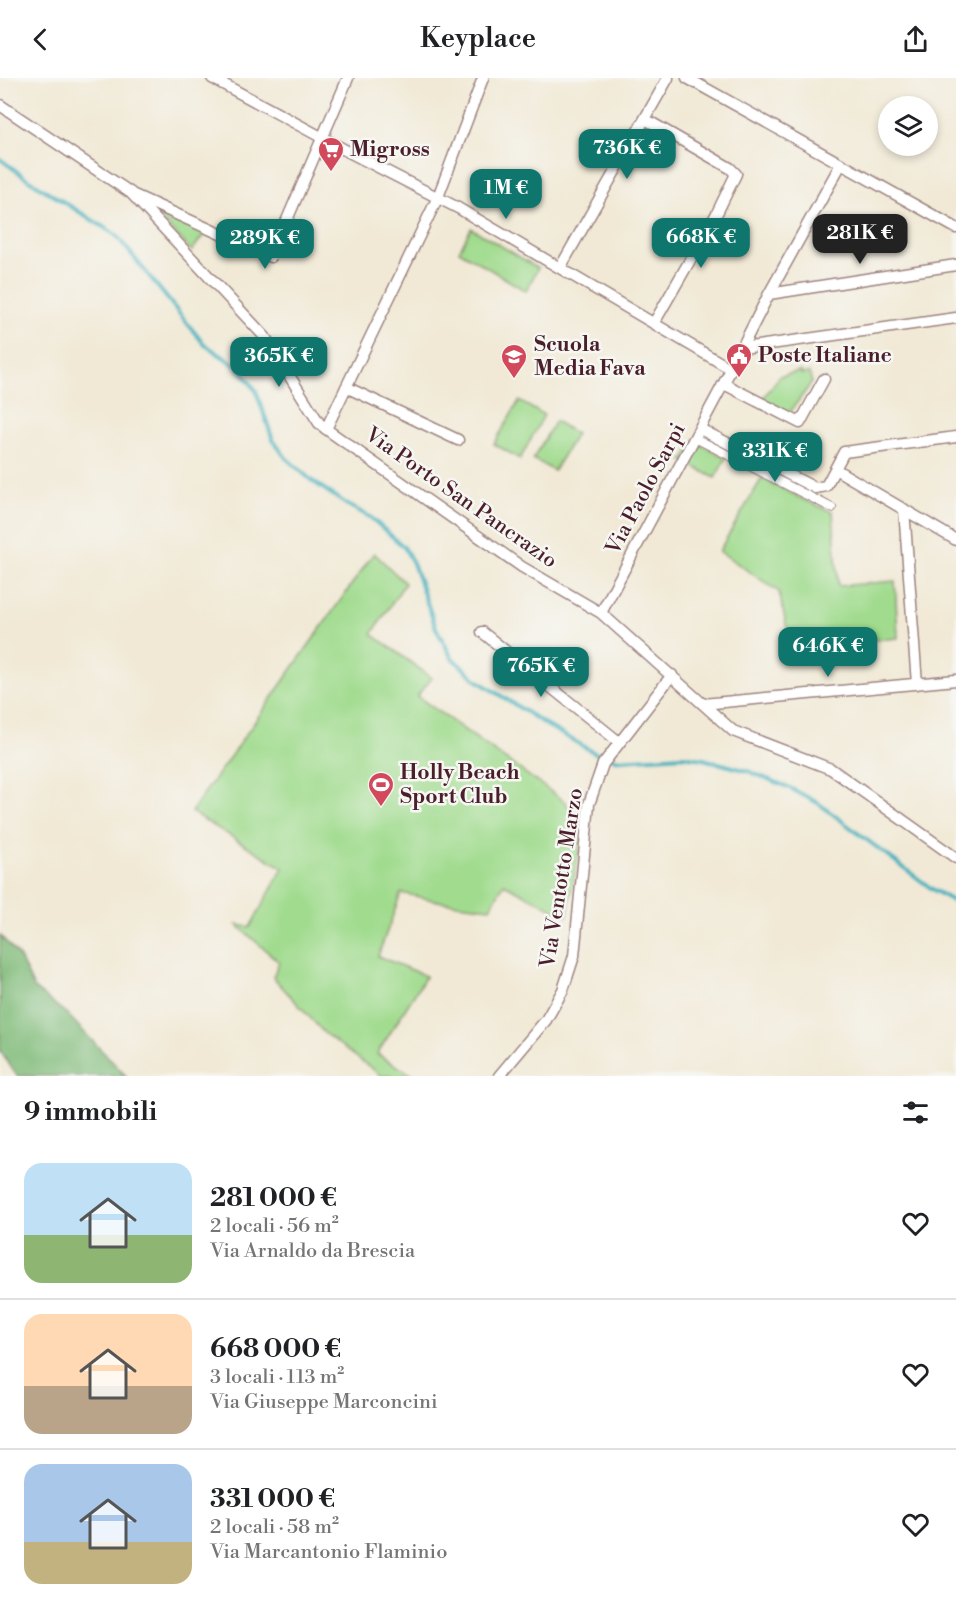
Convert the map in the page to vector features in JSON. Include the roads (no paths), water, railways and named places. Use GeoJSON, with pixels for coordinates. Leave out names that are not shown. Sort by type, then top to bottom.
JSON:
{"type":"FeatureCollection","features":[{"type":"Feature","properties":{"kind":"street"},"geometry":{"type":"LineString","coordinates":[[212,78],[438,197],[731,369]]}},
{"type":"Feature","properties":{"kind":"street"},"geometry":{"type":"LineString","coordinates":[[131,194],[271,257],[348,78]]}},
{"type":"Feature","properties":{"kind":"street"},"geometry":{"type":"LineString","coordinates":[[326,429],[438,197],[483,78]]}},
{"type":"Feature","properties":{"kind":"street"},"geometry":{"type":"LineString","coordinates":[[560,267],[668,78]]}},
{"type":"Feature","properties":{"kind":"street"},"geometry":{"type":"LineString","coordinates":[[687,78],[956,228]]}},
{"type":"Feature","properties":{"kind":"street","name":"Via Porto San Pancrazio"},"geometry":{"type":"LineString","coordinates":[[0,105],[131,194],[265,337],[319,423],[326,429],[522,567],[601,613],[703,704],[715,708]]}},
{"type":"Feature","properties":{"kind":"street"},"geometry":{"type":"LineString","coordinates":[[645,119],[730,168],[736,174],[716,215],[654,323]]}},
{"type":"Feature","properties":{"kind":"street","name":"Via Paolo Sarpi"},"geometry":{"type":"LineString","coordinates":[[601,613],[724,384],[769,294],[841,164]]}},
{"type":"Feature","properties":{"kind":"street"},"geometry":{"type":"LineString","coordinates":[[769,294],[956,265]]}},
{"type":"Feature","properties":{"kind":"street"},"geometry":{"type":"LineString","coordinates":[[742,348],[956,318]]}},
{"type":"Feature","properties":{"kind":"street"},"geometry":{"type":"LineString","coordinates":[[724,384],[800,423],[824,379]]}},
{"type":"Feature","properties":{"kind":"street"},"geometry":{"type":"LineString","coordinates":[[346,387],[458,440]]}},
{"type":"Feature","properties":{"kind":"street"},"geometry":{"type":"LineString","coordinates":[[698,433],[816,488],[825,486],[844,452],[956,437]]}},
{"type":"Feature","properties":{"kind":"street"},"geometry":{"type":"LineString","coordinates":[[698,433],[832,508]]}},
{"type":"Feature","properties":{"kind":"street"},"geometry":{"type":"LineString","coordinates":[[835,469],[956,540]]}},
{"type":"Feature","properties":{"kind":"street"},"geometry":{"type":"LineString","coordinates":[[904,509],[917,684]]}},
{"type":"Feature","properties":{"kind":"street"},"geometry":{"type":"LineString","coordinates":[[482,632],[619,742]]}},
{"type":"Feature","properties":{"kind":"street","name":"Via Ventotto Marzo"},"geometry":{"type":"LineString","coordinates":[[499,1076],[546,1020],[563,990],[574,956],[589,804],[603,764],[672,675]]}},
{"type":"Feature","properties":{"kind":"street"},"geometry":{"type":"LineString","coordinates":[[715,708],[956,680]]}},
{"type":"Feature","properties":{"kind":"street"},"geometry":{"type":"LineString","coordinates":[[715,708],[733,731],[831,769],[956,858]]}},
{"type":"Feature","properties":{"kind":"waterway"},"geometry":{"type":"LineString","coordinates":[[0,159],[116,235],[204,344],[244,374],[256,391],[273,440],[286,458],[311,480],[370,517],[404,547],[413,563],[436,628],[452,658],[478,681],[595,753],[619,760],[683,756],[703,759],[748,771],[790,788],[818,803],[932,889],[956,903]]}},
{"type":"Feature","properties":{"kind":"place","name":"Migross"},"geometry":{"type":"Point","coordinates":[331,173]}},
{"type":"Feature","properties":{"kind":"place","name":"Poste Italiane"},"geometry":{"type":"Point","coordinates":[739,379]}},
{"type":"Feature","properties":{"kind":"place","name":"Scuola Media Fava"},"geometry":{"type":"Point","coordinates":[514,380]}},
{"type":"Feature","properties":{"kind":"place","name":"Holly Beach Sport Club"},"geometry":{"type":"Point","coordinates":[381,808]}}]}
